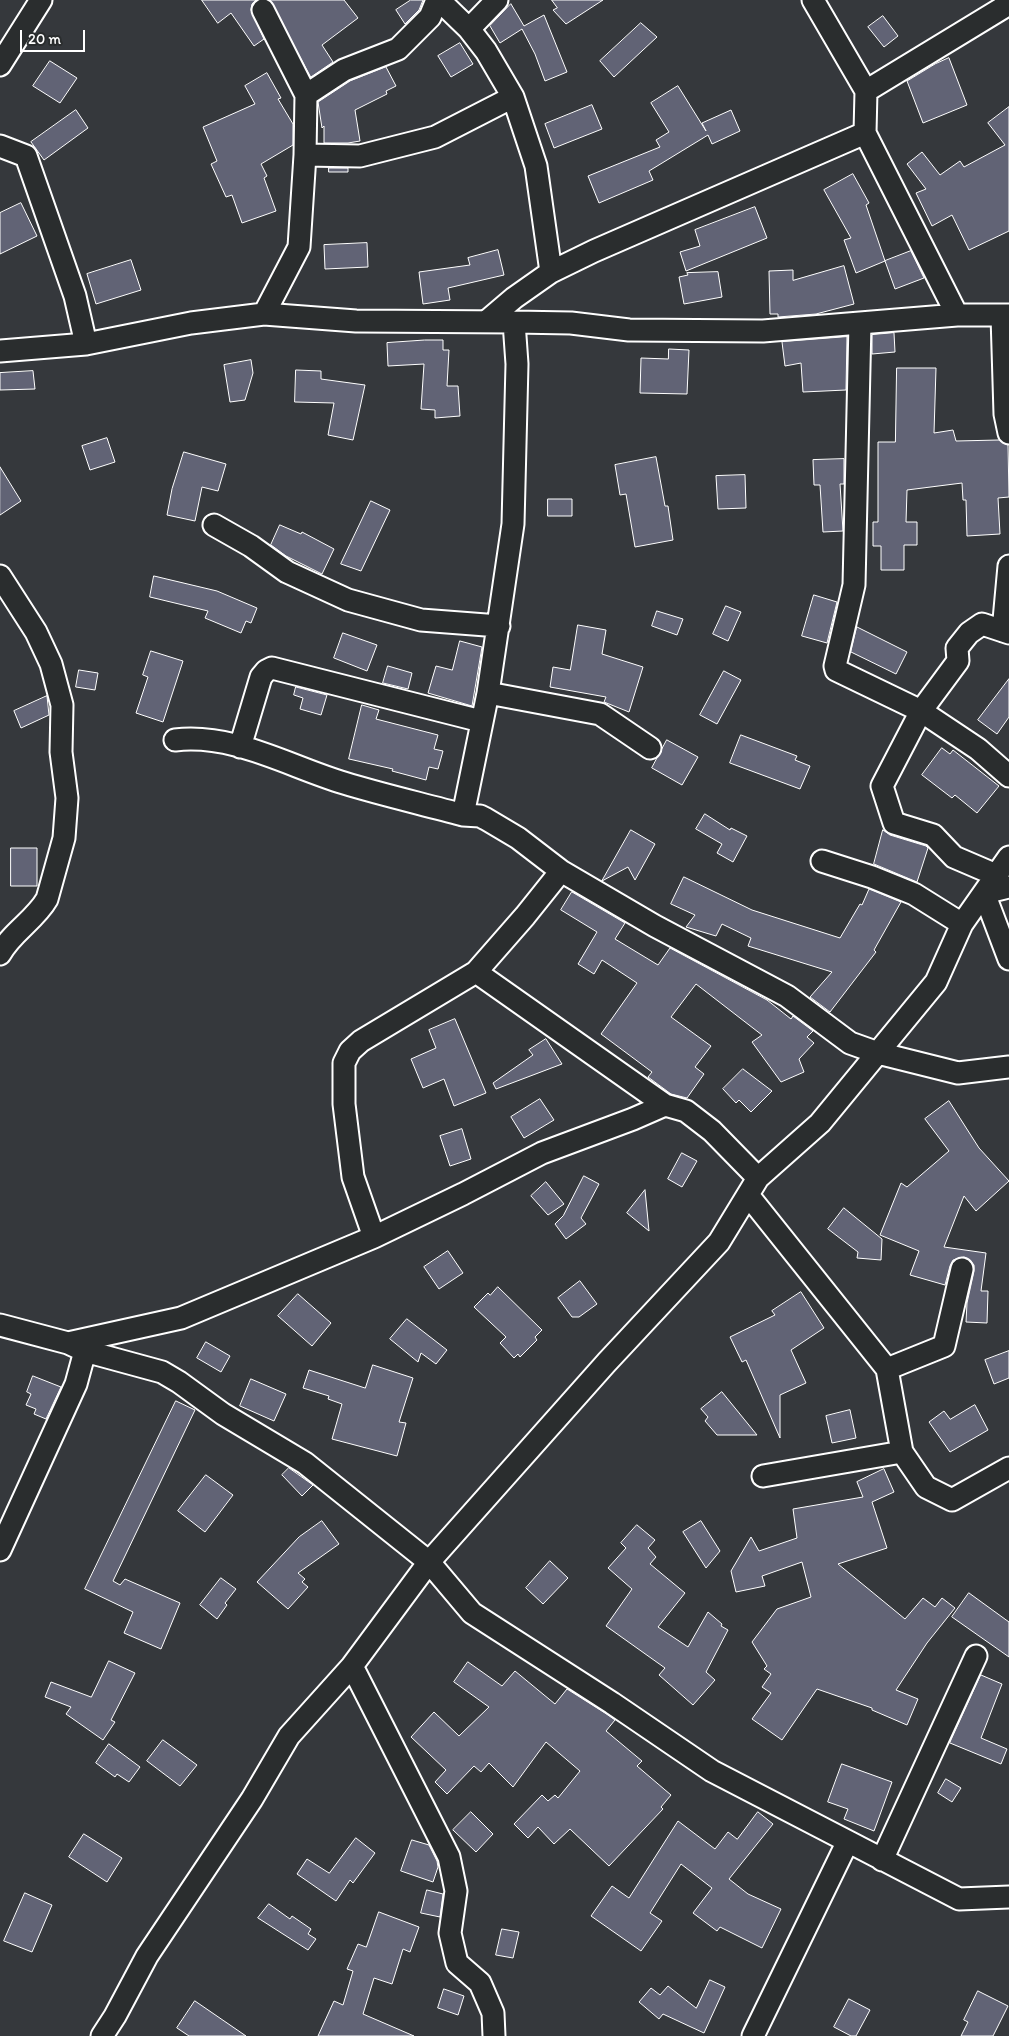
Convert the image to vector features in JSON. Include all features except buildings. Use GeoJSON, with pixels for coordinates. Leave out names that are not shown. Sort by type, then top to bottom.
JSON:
{"type":"FeatureCollection","features":[{"type":"Feature","properties":{"kind":"street"},"geometry":{"type":"LineString","coordinates":[[0,65],[41,0]]}},
{"type":"Feature","properties":{"kind":"street"},"geometry":{"type":"LineString","coordinates":[[306,95],[344,70],[398,49],[430,17],[438,0],[469,29],[486,52],[513,97],[536,166],[552,272]]}},
{"type":"Feature","properties":{"kind":"street"},"geometry":{"type":"LineString","coordinates":[[469,29],[497,0]]}},
{"type":"Feature","properties":{"kind":"street"},"geometry":{"type":"LineString","coordinates":[[813,0],[866,91],[865,133],[957,315]]}},
{"type":"Feature","properties":{"kind":"street"},"geometry":{"type":"LineString","coordinates":[[866,91],[1009,4]]}},
{"type":"Feature","properties":{"kind":"street"},"geometry":{"type":"LineString","coordinates":[[263,10],[306,95],[300,247],[264,314]]}},
{"type":"Feature","properties":{"kind":"street"},"geometry":{"type":"LineString","coordinates":[[305,155],[360,156],[435,137],[513,97]]}},
{"type":"Feature","properties":{"kind":"street"},"geometry":{"type":"LineString","coordinates":[[487,321],[514,298],[552,272],[594,251],[865,133]]}},
{"type":"Feature","properties":{"kind":"street"},"geometry":{"type":"LineString","coordinates":[[0,146],[26,156],[75,296],[86,344]]}},
{"type":"Feature","properties":{"kind":"street"},"geometry":{"type":"LineString","coordinates":[[0,352],[86,344],[191,323],[264,314],[356,321],[571,323],[630,330],[763,331],[957,315],[1006,315],[1005,414],[1009,433]]}},
{"type":"Feature","properties":{"kind":"street"},"geometry":{"type":"LineString","coordinates":[[462,815],[488,693],[513,524],[517,364],[514,322]]}},
{"type":"Feature","properties":{"kind":"street"},"geometry":{"type":"LineString","coordinates":[[860,323],[854,585],[835,666],[839,673],[921,711],[978,749],[1009,776]]}},
{"type":"Feature","properties":{"kind":"street"},"geometry":{"type":"LineString","coordinates":[[214,525],[251,546],[287,572],[348,600],[421,620],[499,626]]}},
{"type":"Feature","properties":{"kind":"street"},"geometry":{"type":"LineString","coordinates":[[1003,881],[954,857],[933,835],[894,823],[882,786],[921,711],[958,661],[957,648],[969,633],[982,624],[1006,632],[1009,566]]}},
{"type":"Feature","properties":{"kind":"street"},"geometry":{"type":"LineString","coordinates":[[0,576],[36,632],[51,664],[62,705],[60,752],[67,798],[64,838],[47,899],[42,908],[0,954]]}},
{"type":"Feature","properties":{"kind":"street"},"geometry":{"type":"LineString","coordinates":[[240,747],[261,677],[266,670],[272,668],[481,721]]}},
{"type":"Feature","properties":{"kind":"street"},"geometry":{"type":"LineString","coordinates":[[488,693],[600,714],[650,748]]}},
{"type":"Feature","properties":{"kind":"street"},"geometry":{"type":"LineString","coordinates":[[175,740],[189,738],[208,740],[240,747],[343,783],[462,815],[480,816],[518,838],[560,871],[655,926],[787,996],[850,1043],[878,1053],[958,1073],[1009,1066]]}},
{"type":"Feature","properties":{"kind":"street"},"geometry":{"type":"LineString","coordinates":[[102,2036],[115,2016],[147,1956],[252,1800],[289,1736],[352,1666],[429,1562],[607,1362],[719,1242],[753,1187],[820,1123],[878,1053],[936,982],[962,924],[984,893],[1003,881],[1009,857]]}},
{"type":"Feature","properties":{"kind":"street"},"geometry":{"type":"LineString","coordinates":[[822,861],[872,877],[914,894],[962,924]]}},
{"type":"Feature","properties":{"kind":"street"},"geometry":{"type":"LineString","coordinates":[[374,1237],[353,1177],[344,1104],[344,1063],[350,1051],[361,1040],[476,972],[525,916],[560,871]]}},
{"type":"Feature","properties":{"kind":"street"},"geometry":{"type":"LineString","coordinates":[[984,893],[1009,959]]}},
{"type":"Feature","properties":{"kind":"street"},"geometry":{"type":"LineString","coordinates":[[476,972],[664,1105],[686,1111],[712,1131],[887,1369],[902,1452],[926,1487],[952,1500],[1009,1468]]}},
{"type":"Feature","properties":{"kind":"street"},"geometry":{"type":"LineString","coordinates":[[76,1347],[181,1318],[374,1237],[464,1194],[542,1153],[633,1119],[664,1105]]}},
{"type":"Feature","properties":{"kind":"street"},"geometry":{"type":"LineString","coordinates":[[887,1369],[944,1346],[962,1269]]}},
{"type":"Feature","properties":{"kind":"street"},"geometry":{"type":"LineString","coordinates":[[0,1325],[162,1372],[223,1414],[304,1463],[429,1562],[472,1613],[612,1702],[712,1770],[847,1843],[959,1900],[1009,1896]]}},
{"type":"Feature","properties":{"kind":"street"},"geometry":{"type":"LineString","coordinates":[[0,1550],[76,1384],[76,1347]]}},
{"type":"Feature","properties":{"kind":"street"},"geometry":{"type":"LineString","coordinates":[[763,1476],[902,1452]]}},
{"type":"Feature","properties":{"kind":"street"},"geometry":{"type":"LineString","coordinates":[[882,1860],[976,1656]]}},
{"type":"Feature","properties":{"kind":"street"},"geometry":{"type":"LineString","coordinates":[[352,1666],[449,1858],[456,1890],[450,1933],[457,1963],[480,1983],[494,2013],[494,2036]]}},
{"type":"Feature","properties":{"kind":"street"},"geometry":{"type":"LineString","coordinates":[[752,2036],[847,1843]]}}]}
